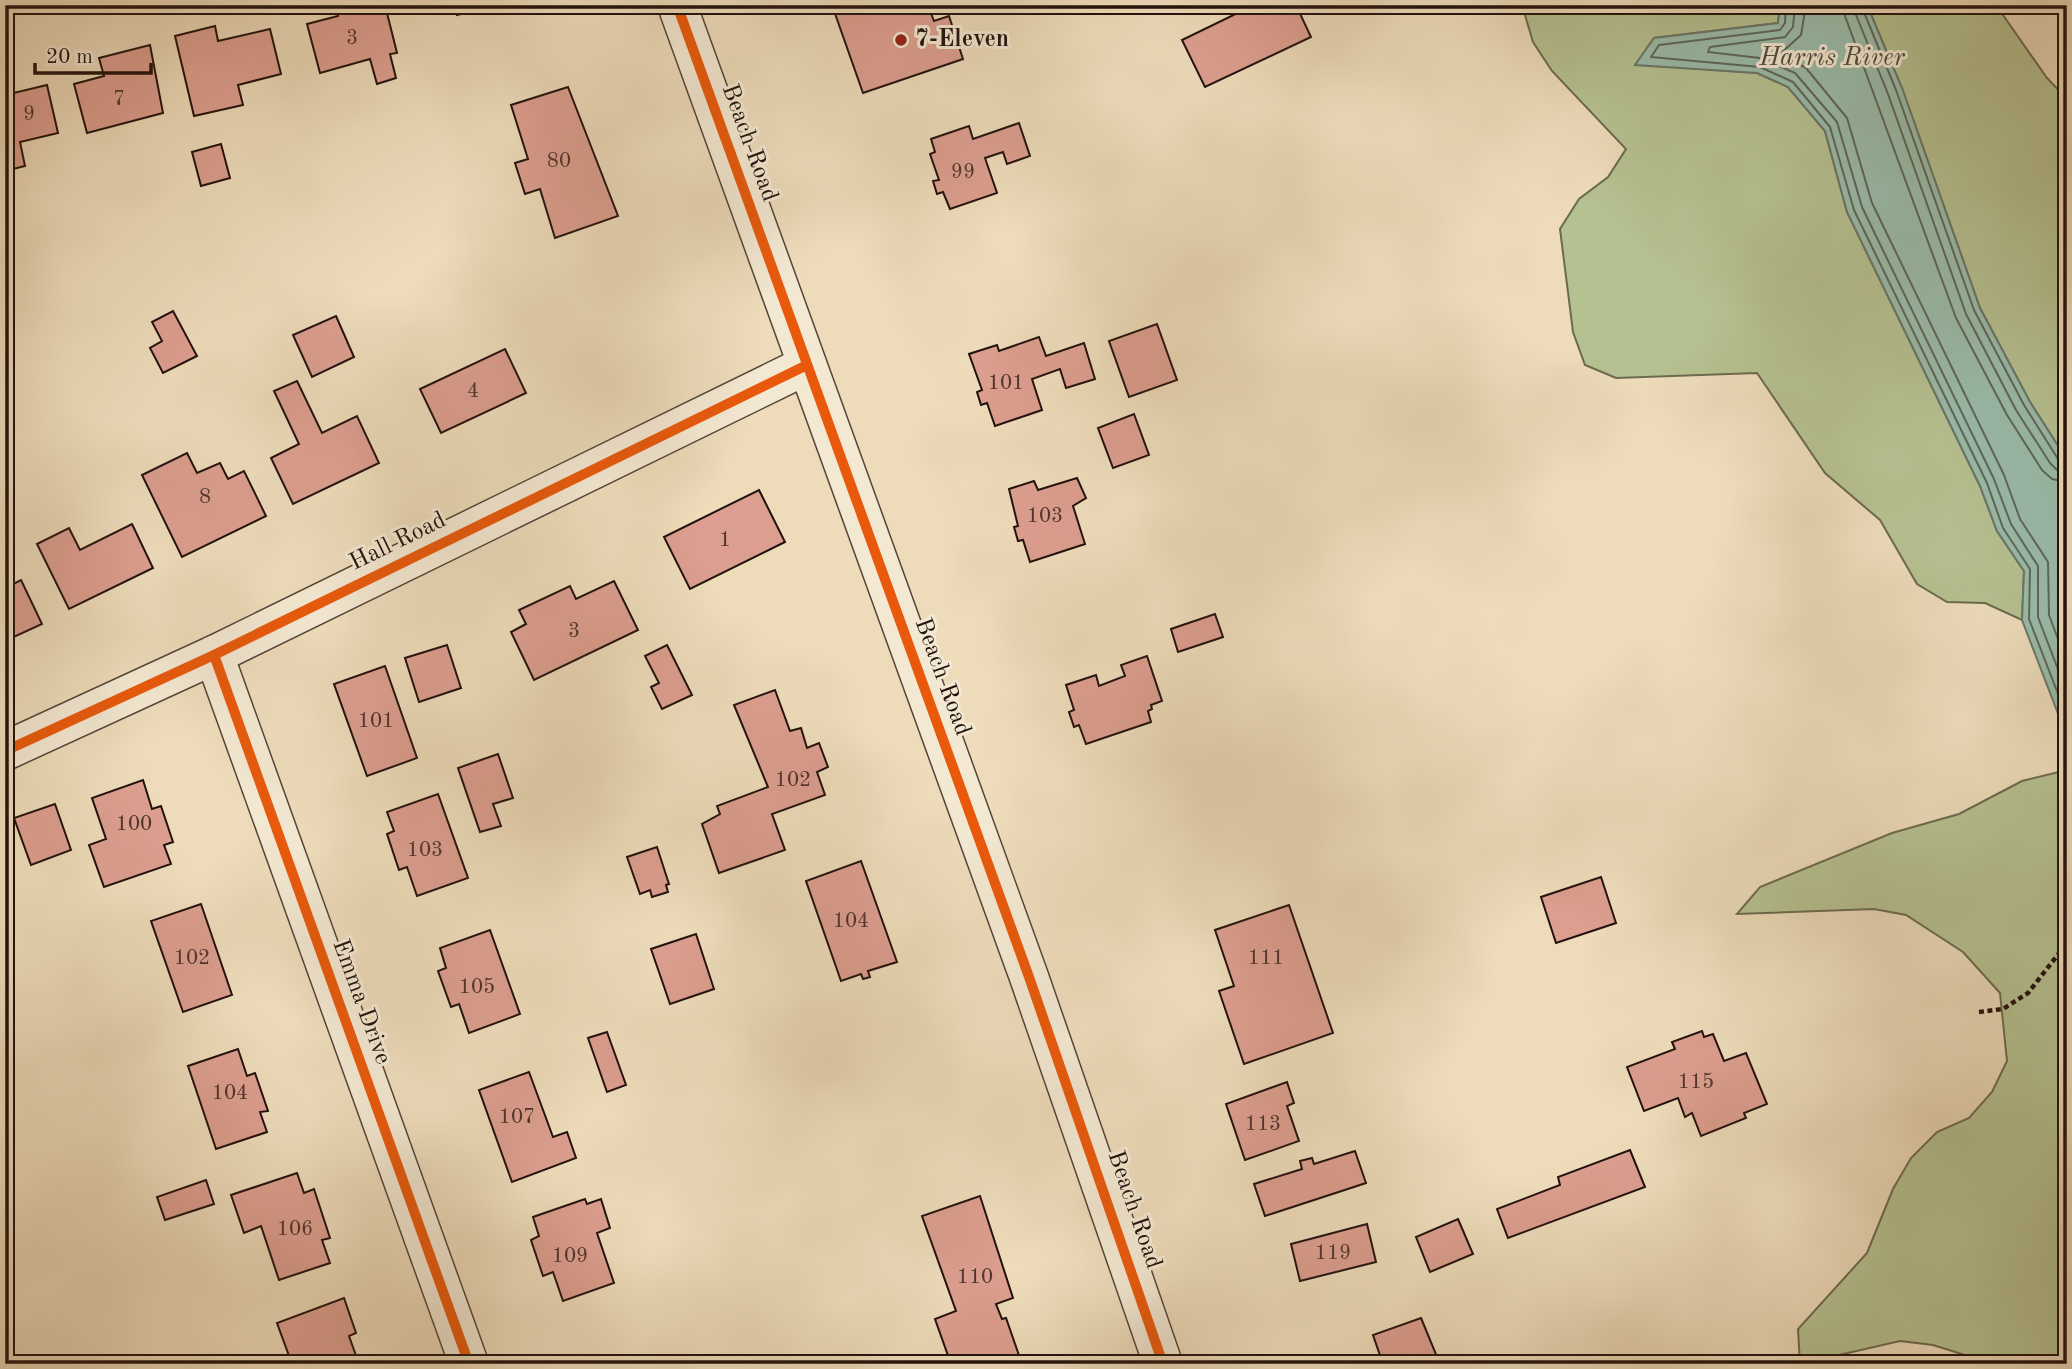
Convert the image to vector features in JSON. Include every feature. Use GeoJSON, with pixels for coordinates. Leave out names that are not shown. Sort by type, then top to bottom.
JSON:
{"type":"FeatureCollection","features":[{"type":"Feature","properties":{"kind":"street","name":"Beach Road"},"geometry":{"type":"LineString","coordinates":[[677,5],[1038,1003],[1163,1364]]}},
{"type":"Feature","properties":{"kind":"street","name":"Hall Road"},"geometry":{"type":"LineString","coordinates":[[5,751],[214,655],[807,365]]}},
{"type":"Feature","properties":{"kind":"street","name":"Emma Drive"},"geometry":{"type":"LineString","coordinates":[[214,655],[469,1364]]}},
{"type":"Feature","properties":{"kind":"path"},"geometry":{"type":"LineString","coordinates":[[1979,1012],[2003,1009],[2028,993],[2067,943]]}},
{"type":"Feature","properties":{"kind":"shaded area"},"geometry":{"type":"Polygon","coordinates":[[[1522,5],[1780,5],[1778,23],[1654,38],[1636,64],[1757,73],[1788,87],[1825,131],[1847,212],[1980,486],[1997,531],[2024,571],[2022,620],[1985,603],[1947,602],[1917,584],[1880,520],[1825,473],[1757,373],[1616,378],[1585,365],[1573,332],[1560,229],[1579,199],[1608,177],[1626,149],[1552,71],[1533,42],[1522,5]]]}},
{"type":"Feature","properties":{"kind":"shaded area"},"geometry":{"type":"Polygon","coordinates":[[[1867,5],[1996,5],[2047,78],[2067,99],[2067,460],[2030,402],[1980,308],[1902,88],[1867,5]]]}},
{"type":"Feature","properties":{"kind":"shaded area"},"geometry":{"type":"Polygon","coordinates":[[[2067,770],[2067,1364],[1969,1364],[1965,1355],[1933,1345],[1900,1341],[1800,1364],[1798,1329],[1867,1253],[1893,1189],[1911,1158],[1937,1132],[1969,1118],[1992,1092],[2007,1061],[2000,993],[1963,952],[1906,915],[1874,909],[1737,914],[1760,887],[1892,833],[1959,814],[2022,781],[2067,770]]]}},
{"type":"Feature","properties":{"kind":"water","name":"Harris River"},"geometry":{"type":"Polygon","coordinates":[[[1780,5],[1867,5],[1902,88],[1980,308],[2030,402],[2067,460],[2067,737],[2022,620],[2024,571],[1997,531],[1980,486],[1847,212],[1825,131],[1788,87],[1757,73],[1635,65],[1654,38],[1778,23],[1780,5]]]}},
{"type":"Feature","properties":{"kind":"building"},"geometry":{"type":"Polygon","coordinates":[[[336,5],[389,5],[386,9],[397,53],[390,54],[396,78],[377,84],[370,59],[320,73],[307,24],[338,16],[336,5]]]}},
{"type":"Feature","properties":{"kind":"building"},"geometry":{"type":"Polygon","coordinates":[[[454,5],[495,5],[457,15],[454,5]]]}},
{"type":"Feature","properties":{"kind":"building","name":"7-Eleven"},"geometry":{"type":"Polygon","coordinates":[[[832,5],[936,5],[929,8],[934,21],[949,16],[963,59],[863,93],[832,5]]]}},
{"type":"Feature","properties":{"kind":"building"},"geometry":{"type":"Polygon","coordinates":[[[1254,5],[1296,5],[1311,37],[1205,87],[1182,40],[1254,5]]]}},
{"type":"Feature","properties":{"kind":"building"},"geometry":{"type":"Polygon","coordinates":[[[215,26],[218,41],[270,29],[281,74],[238,85],[243,105],[194,116],[175,36],[215,26]]]}},
{"type":"Feature","properties":{"kind":"building"},"geometry":{"type":"Polygon","coordinates":[[[150,45],[163,113],[87,133],[74,84],[104,76],[99,58],[150,45]]]}},
{"type":"Feature","properties":{"kind":"building"},"geometry":{"type":"Polygon","coordinates":[[[47,85],[58,133],[20,142],[25,166],[5,171],[5,95],[47,85]]]}},
{"type":"Feature","properties":{"kind":"building"},"geometry":{"type":"Polygon","coordinates":[[[568,87],[618,216],[555,238],[540,189],[525,194],[515,163],[528,159],[511,105],[568,87]]]}},
{"type":"Feature","properties":{"kind":"building"},"geometry":{"type":"Polygon","coordinates":[[[1019,123],[1030,156],[1007,164],[1003,152],[985,158],[997,193],[950,209],[943,192],[937,194],[933,181],[939,180],[930,154],[935,152],[931,139],[969,126],[973,139],[1019,123]]]}},
{"type":"Feature","properties":{"kind":"building"},"geometry":{"type":"Polygon","coordinates":[[[221,144],[230,178],[201,186],[192,152],[221,144]]]}},
{"type":"Feature","properties":{"kind":"building"},"geometry":{"type":"Polygon","coordinates":[[[173,311],[197,356],[163,373],[150,348],[162,341],[152,322],[173,311]]]}},
{"type":"Feature","properties":{"kind":"building"},"geometry":{"type":"Polygon","coordinates":[[[336,316],[354,357],[312,377],[293,335],[336,316]]]}},
{"type":"Feature","properties":{"kind":"building"},"geometry":{"type":"Polygon","coordinates":[[[1157,324],[1177,380],[1129,397],[1109,341],[1157,324]]]}},
{"type":"Feature","properties":{"kind":"building"},"geometry":{"type":"Polygon","coordinates":[[[1039,337],[1046,356],[1084,343],[1095,379],[1066,388],[1060,369],[1032,379],[1042,410],[995,426],[987,403],[981,405],[977,392],[982,390],[969,354],[997,345],[999,351],[1039,337]]]}},
{"type":"Feature","properties":{"kind":"building"},"geometry":{"type":"Polygon","coordinates":[[[505,349],[526,393],[441,433],[420,389],[505,349]]]}},
{"type":"Feature","properties":{"kind":"building"},"geometry":{"type":"Polygon","coordinates":[[[297,381],[322,433],[357,416],[379,463],[293,504],[271,458],[299,444],[274,391],[297,381]]]}},
{"type":"Feature","properties":{"kind":"building"},"geometry":{"type":"Polygon","coordinates":[[[1134,414],[1149,455],[1113,468],[1098,428],[1134,414]]]}},
{"type":"Feature","properties":{"kind":"building"},"geometry":{"type":"Polygon","coordinates":[[[187,453],[197,473],[220,463],[228,479],[244,471],[266,516],[182,557],[142,475],[187,453]]]}},
{"type":"Feature","properties":{"kind":"building"},"geometry":{"type":"Polygon","coordinates":[[[1077,478],[1086,498],[1073,506],[1085,544],[1030,562],[1023,540],[1018,541],[1014,527],[1018,526],[1009,489],[1034,481],[1038,490],[1077,478]]]}},
{"type":"Feature","properties":{"kind":"building"},"geometry":{"type":"Polygon","coordinates":[[[759,490],[785,542],[690,589],[664,537],[759,490]]]}},
{"type":"Feature","properties":{"kind":"building"},"geometry":{"type":"Polygon","coordinates":[[[132,524],[153,568],[69,609],[37,544],[69,528],[80,550],[132,524]]]}},
{"type":"Feature","properties":{"kind":"building"},"geometry":{"type":"Polygon","coordinates":[[[21,580],[42,624],[5,641],[5,588],[21,580]]]}},
{"type":"Feature","properties":{"kind":"building"},"geometry":{"type":"Polygon","coordinates":[[[614,581],[638,630],[534,680],[511,632],[526,624],[519,610],[570,586],[576,599],[614,581]]]}},
{"type":"Feature","properties":{"kind":"building"},"geometry":{"type":"Polygon","coordinates":[[[1215,614],[1223,637],[1178,652],[1171,629],[1215,614]]]}},
{"type":"Feature","properties":{"kind":"building"},"geometry":{"type":"Polygon","coordinates":[[[447,645],[461,688],[419,702],[405,658],[447,645]]]}},
{"type":"Feature","properties":{"kind":"building"},"geometry":{"type":"Polygon","coordinates":[[[667,645],[692,695],[662,709],[651,687],[659,683],[645,656],[667,645]]]}},
{"type":"Feature","properties":{"kind":"building"},"geometry":{"type":"Polygon","coordinates":[[[1147,656],[1162,701],[1151,705],[1152,709],[1148,711],[1151,722],[1086,744],[1079,725],[1074,727],[1069,712],[1074,710],[1066,685],[1096,675],[1099,686],[1125,676],[1121,665],[1147,656]]]}},
{"type":"Feature","properties":{"kind":"building"},"geometry":{"type":"Polygon","coordinates":[[[385,666],[417,758],[367,776],[334,684],[385,666]]]}},
{"type":"Feature","properties":{"kind":"building"},"geometry":{"type":"Polygon","coordinates":[[[775,690],[790,731],[801,728],[807,748],[819,743],[828,767],[817,772],[825,795],[772,814],[785,850],[719,873],[702,824],[720,814],[717,806],[768,787],[734,705],[775,690]]]}},
{"type":"Feature","properties":{"kind":"building"},"geometry":{"type":"Polygon","coordinates":[[[498,754],[513,798],[493,804],[501,826],[480,832],[458,768],[498,754]]]}},
{"type":"Feature","properties":{"kind":"building"},"geometry":{"type":"Polygon","coordinates":[[[143,780],[152,809],[161,806],[173,842],[164,845],[171,864],[104,887],[89,845],[106,839],[92,798],[143,780]]]}},
{"type":"Feature","properties":{"kind":"building"},"geometry":{"type":"Polygon","coordinates":[[[438,794],[468,878],[417,896],[407,867],[399,870],[387,834],[394,831],[387,812],[438,794]]]}},
{"type":"Feature","properties":{"kind":"building"},"geometry":{"type":"Polygon","coordinates":[[[55,804],[71,850],[31,865],[14,818],[55,804]]]}},
{"type":"Feature","properties":{"kind":"building"},"geometry":{"type":"Polygon","coordinates":[[[657,847],[669,884],[666,885],[668,892],[652,897],[650,890],[640,894],[627,857],[657,847]]]}},
{"type":"Feature","properties":{"kind":"building"},"geometry":{"type":"Polygon","coordinates":[[[861,861],[897,962],[868,971],[870,977],[863,979],[861,974],[841,981],[806,881],[861,861]]]}},
{"type":"Feature","properties":{"kind":"building"},"geometry":{"type":"Polygon","coordinates":[[[1601,877],[1616,923],[1556,943],[1541,897],[1601,877]]]}},
{"type":"Feature","properties":{"kind":"building"},"geometry":{"type":"Polygon","coordinates":[[[201,904],[232,995],[183,1012],[151,921],[201,904]]]}},
{"type":"Feature","properties":{"kind":"building"},"geometry":{"type":"Polygon","coordinates":[[[1289,905],[1333,1033],[1244,1064],[1219,991],[1234,986],[1215,930],[1289,905]]]}},
{"type":"Feature","properties":{"kind":"building"},"geometry":{"type":"Polygon","coordinates":[[[490,930],[520,1014],[469,1033],[459,1004],[451,1007],[438,971],[446,968],[440,948],[490,930]]]}},
{"type":"Feature","properties":{"kind":"building"},"geometry":{"type":"Polygon","coordinates":[[[696,934],[714,989],[670,1004],[651,949],[696,934]]]}},
{"type":"Feature","properties":{"kind":"building"},"geometry":{"type":"Polygon","coordinates":[[[1702,1031],[1704,1037],[1713,1034],[1724,1061],[1746,1053],[1767,1104],[1744,1113],[1746,1118],[1701,1136],[1692,1113],[1685,1117],[1678,1098],[1644,1111],[1627,1067],[1675,1049],[1672,1042],[1702,1031]]]}},
{"type":"Feature","properties":{"kind":"building"},"geometry":{"type":"Polygon","coordinates":[[[607,1032],[626,1085],[607,1092],[588,1038],[607,1032]]]}},
{"type":"Feature","properties":{"kind":"building"},"geometry":{"type":"Polygon","coordinates":[[[238,1049],[247,1076],[255,1073],[268,1111],[260,1112],[267,1132],[216,1149],[188,1066],[238,1049]]]}},
{"type":"Feature","properties":{"kind":"building"},"geometry":{"type":"Polygon","coordinates":[[[529,1072],[553,1137],[567,1132],[576,1158],[512,1182],[479,1090],[529,1072]]]}},
{"type":"Feature","properties":{"kind":"building"},"geometry":{"type":"Polygon","coordinates":[[[1287,1082],[1294,1103],[1287,1106],[1299,1141],[1245,1160],[1226,1104],[1287,1082]]]}},
{"type":"Feature","properties":{"kind":"building"},"geometry":{"type":"Polygon","coordinates":[[[1630,1150],[1645,1187],[1508,1238],[1497,1209],[1560,1185],[1558,1177],[1630,1150]]]}},
{"type":"Feature","properties":{"kind":"building"},"geometry":{"type":"Polygon","coordinates":[[[1355,1151],[1366,1183],[1265,1216],[1254,1184],[1302,1169],[1300,1161],[1312,1158],[1314,1164],[1355,1151]]]}},
{"type":"Feature","properties":{"kind":"building"},"geometry":{"type":"Polygon","coordinates":[[[297,1173],[304,1193],[314,1189],[330,1238],[322,1240],[330,1263],[279,1280],[261,1226],[244,1233],[231,1195],[297,1173]]]}},
{"type":"Feature","properties":{"kind":"building"},"geometry":{"type":"Polygon","coordinates":[[[206,1180],[214,1204],[165,1220],[157,1197],[206,1180]]]}},
{"type":"Feature","properties":{"kind":"building"},"geometry":{"type":"Polygon","coordinates":[[[980,1196],[1013,1298],[996,1304],[1002,1319],[1006,1318],[1022,1364],[951,1364],[935,1319],[956,1311],[922,1216],[980,1196]]]}},
{"type":"Feature","properties":{"kind":"building"},"geometry":{"type":"Polygon","coordinates":[[[585,1199],[587,1204],[601,1199],[610,1228],[597,1233],[614,1283],[563,1301],[553,1272],[543,1276],[531,1240],[539,1236],[533,1217],[585,1199]]]}},
{"type":"Feature","properties":{"kind":"building"},"geometry":{"type":"Polygon","coordinates":[[[1458,1219],[1473,1254],[1430,1272],[1416,1237],[1458,1219]]]}},
{"type":"Feature","properties":{"kind":"building"},"geometry":{"type":"Polygon","coordinates":[[[1367,1224],[1376,1262],[1300,1281],[1291,1244],[1367,1224]]]}},
{"type":"Feature","properties":{"kind":"building"},"geometry":{"type":"Polygon","coordinates":[[[344,1298],[356,1333],[349,1336],[359,1364],[292,1364],[277,1323],[344,1298]]]}},
{"type":"Feature","properties":{"kind":"building"},"geometry":{"type":"Polygon","coordinates":[[[1421,1318],[1440,1364],[1383,1364],[1373,1335],[1421,1318]]]}},
{"type":"Feature","properties":{"kind":"cycle path"},"geometry":{"type":"LineString","coordinates":[[677,5],[1029,977],[1163,1364]]}},
{"type":"Feature","properties":{"kind":"cycle path"},"geometry":{"type":"LineString","coordinates":[[5,751],[214,655],[807,365]]}},
{"type":"Feature","properties":{"kind":"cycle path"},"geometry":{"type":"LineString","coordinates":[[214,655],[469,1364]]}},
{"type":"Feature","properties":{"kind":"place","name":"7-Eleven"},"geometry":{"type":"Point","coordinates":[901,40]}}]}
